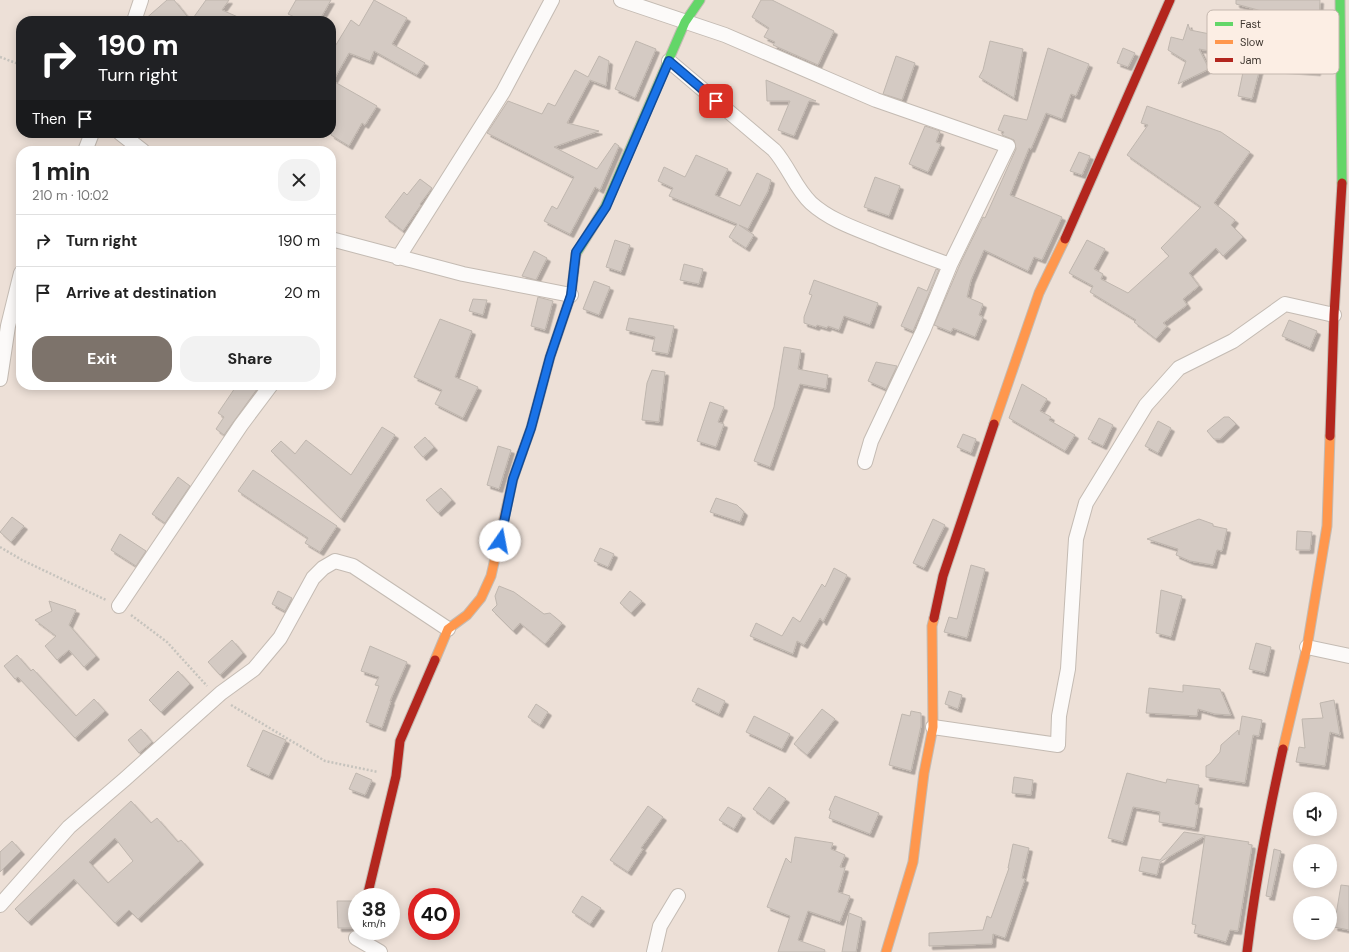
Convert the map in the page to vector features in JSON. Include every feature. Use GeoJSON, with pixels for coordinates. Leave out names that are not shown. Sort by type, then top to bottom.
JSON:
{"type":"FeatureCollection","features":[{"type":"Feature","properties":{"kind":"street"},"geometry":{"type":"LineString","coordinates":[[136,16],[141,0]]}},
{"type":"Feature","properties":{"kind":"street"},"geometry":{"type":"LineString","coordinates":[[398,258],[503,92],[552,0]]}},
{"type":"Feature","properties":{"kind":"street"},"geometry":{"type":"LineString","coordinates":[[621,0],[725,35],[876,100],[1008,146],[950,265],[923,331],[871,441],[865,462]]}},
{"type":"Feature","properties":{"kind":"street"},"geometry":{"type":"LineString","coordinates":[[369,888],[396,776],[400,741],[448,629],[467,615],[482,598],[491,576],[513,479],[531,428],[550,357],[571,295],[576,252],[606,207],[686,22],[700,0]]}},
{"type":"Feature","properties":{"kind":"street"},"geometry":{"type":"LineString","coordinates":[[886,952],[913,862],[924,773],[932,727],[932,626],[943,576],[1039,293],[1083,201],[1170,0]]}},
{"type":"Feature","properties":{"kind":"street"},"geometry":{"type":"LineString","coordinates":[[1248,952],[1252,909],[1272,797],[1306,647],[1327,526],[1334,315],[1342,196],[1340,0]]}},
{"type":"Feature","properties":{"kind":"street"},"geometry":{"type":"LineString","coordinates":[[669,61],[774,150],[782,160],[799,190],[826,214],[846,225],[950,265]]}},
{"type":"Feature","properties":{"kind":"street"},"geometry":{"type":"LineString","coordinates":[[126,138],[137,146]]}},
{"type":"Feature","properties":{"kind":"street"},"geometry":{"type":"LineString","coordinates":[[336,240],[463,274],[571,295]]}},
{"type":"Feature","properties":{"kind":"street"},"geometry":{"type":"LineString","coordinates":[[0,379],[8,326],[16,293]]}},
{"type":"Feature","properties":{"kind":"street"},"geometry":{"type":"LineString","coordinates":[[932,727],[1058,745],[1059,716],[1068,669],[1076,539],[1086,503],[1146,405],[1179,368],[1233,341],[1285,304],[1334,315]]}},
{"type":"Feature","properties":{"kind":"street"},"geometry":{"type":"LineString","coordinates":[[119,606],[218,457],[267,390]]}},
{"type":"Feature","properties":{"kind":"street"},"geometry":{"type":"LineString","coordinates":[[0,905],[69,827],[218,697],[254,669],[280,638],[313,578],[327,564],[335,561],[354,566],[448,629]]}},
{"type":"Feature","properties":{"kind":"street"},"geometry":{"type":"LineString","coordinates":[[1306,647],[1349,656]]}},
{"type":"Feature","properties":{"kind":"street"},"geometry":{"type":"LineString","coordinates":[[654,952],[660,926],[678,896]]}},
{"type":"Feature","properties":{"kind":"street"},"geometry":{"type":"LineString","coordinates":[[356,940],[380,952]]}},
{"type":"Feature","properties":{"kind":"path"},"geometry":{"type":"LineString","coordinates":[[0,57],[16,64]]}},
{"type":"Feature","properties":{"kind":"path"},"geometry":{"type":"LineString","coordinates":[[0,547],[22,560],[119,606],[167,642],[218,697],[325,761],[396,776]]}},
{"type":"Feature","properties":{"kind":"building"},"geometry":{"type":"Polygon","coordinates":[[[167,0],[174,0],[187,16],[149,16],[167,0]]]}},
{"type":"Feature","properties":{"kind":"building"},"geometry":{"type":"Polygon","coordinates":[[[206,0],[229,0],[222,10],[236,16],[195,16],[206,0]]]}},
{"type":"Feature","properties":{"kind":"building"},"geometry":{"type":"Polygon","coordinates":[[[296,0],[331,0],[322,16],[292,16],[288,14],[296,0]]]}},
{"type":"Feature","properties":{"kind":"building"},"geometry":{"type":"Polygon","coordinates":[[[374,0],[407,18],[392,44],[425,63],[417,75],[374,51],[370,61],[349,53],[336,76],[336,45],[351,20],[359,26],[374,0]]]}},
{"type":"Feature","properties":{"kind":"building"},"geometry":{"type":"Polygon","coordinates":[[[761,0],[772,0],[834,31],[818,65],[773,45],[775,42],[764,37],[769,28],[752,17],[761,0]]]}},
{"type":"Feature","properties":{"kind":"building"},"geometry":{"type":"Polygon","coordinates":[[[1236,0],[1320,0],[1320,10],[1258,10],[1236,4],[1236,0]]]}},
{"type":"Feature","properties":{"kind":"building"},"geometry":{"type":"Polygon","coordinates":[[[1188,24],[1190,30],[1207,33],[1207,51],[1199,49],[1207,65],[1207,70],[1178,84],[1186,61],[1168,50],[1171,37],[1183,40],[1188,24]]]}},
{"type":"Feature","properties":{"kind":"building"},"geometry":{"type":"Polygon","coordinates":[[[636,41],[656,49],[635,98],[615,89],[636,41]]]}},
{"type":"Feature","properties":{"kind":"building"},"geometry":{"type":"Polygon","coordinates":[[[990,41],[1023,49],[1014,98],[979,77],[983,70],[990,41]]]}},
{"type":"Feature","properties":{"kind":"building"},"geometry":{"type":"Polygon","coordinates":[[[1048,48],[1089,64],[1076,96],[1071,94],[1062,119],[1046,113],[1031,149],[1029,148],[1010,195],[1062,217],[1042,260],[1034,257],[1028,271],[984,250],[971,280],[967,297],[983,304],[979,315],[983,317],[975,337],[953,328],[951,332],[934,325],[961,262],[983,217],[985,218],[1016,149],[1014,140],[1002,135],[1004,132],[998,130],[1004,115],[1027,120],[1048,48]]]}},
{"type":"Feature","properties":{"kind":"building"},"geometry":{"type":"Polygon","coordinates":[[[1123,48],[1135,53],[1128,67],[1117,63],[1123,48]]]}},
{"type":"Feature","properties":{"kind":"building"},"geometry":{"type":"Polygon","coordinates":[[[599,56],[609,61],[606,86],[590,80],[567,123],[599,131],[554,147],[597,169],[615,143],[619,146],[600,190],[595,187],[570,234],[544,221],[552,206],[557,209],[574,177],[487,133],[508,101],[542,114],[548,103],[555,106],[575,70],[588,77],[599,56]]]}},
{"type":"Feature","properties":{"kind":"building"},"geometry":{"type":"Polygon","coordinates":[[[896,56],[915,63],[902,100],[883,94],[896,56]]]}},
{"type":"Feature","properties":{"kind":"building"},"geometry":{"type":"Polygon","coordinates":[[[1243,74],[1258,74],[1252,99],[1238,96],[1243,74]]]}},
{"type":"Feature","properties":{"kind":"building"},"geometry":{"type":"Polygon","coordinates":[[[766,80],[816,101],[809,101],[794,136],[778,130],[790,101],[767,101],[766,80]]]}},
{"type":"Feature","properties":{"kind":"building"},"geometry":{"type":"Polygon","coordinates":[[[336,83],[377,106],[365,125],[362,123],[349,146],[336,138],[336,83]]]}},
{"type":"Feature","properties":{"kind":"building"},"geometry":{"type":"Polygon","coordinates":[[[1147,106],[1221,132],[1250,152],[1214,203],[1235,220],[1231,225],[1243,237],[1223,256],[1216,248],[1189,273],[1199,286],[1183,299],[1187,305],[1163,323],[1167,326],[1156,339],[1134,322],[1136,320],[1090,292],[1093,286],[1069,273],[1087,240],[1105,249],[1094,269],[1103,274],[1101,279],[1128,293],[1169,256],[1161,248],[1201,207],[1127,155],[1148,125],[1141,123],[1147,106]]]}},
{"type":"Feature","properties":{"kind":"building"},"geometry":{"type":"Polygon","coordinates":[[[925,126],[940,131],[936,142],[941,144],[928,172],[909,164],[925,126]]]}},
{"type":"Feature","properties":{"kind":"building"},"geometry":{"type":"Polygon","coordinates":[[[1079,152],[1090,156],[1082,175],[1070,171],[1079,152]]]}},
{"type":"Feature","properties":{"kind":"building"},"geometry":{"type":"Polygon","coordinates":[[[696,155],[728,169],[715,195],[740,206],[757,173],[771,180],[768,191],[748,229],[739,225],[754,235],[746,248],[729,237],[737,224],[669,196],[673,188],[658,181],[664,167],[685,177],[696,155]]]}},
{"type":"Feature","properties":{"kind":"building"},"geometry":{"type":"Polygon","coordinates":[[[875,177],[900,186],[889,216],[864,207],[875,177]]]}},
{"type":"Feature","properties":{"kind":"building"},"geometry":{"type":"Polygon","coordinates":[[[420,179],[432,188],[403,231],[385,217],[404,192],[407,195],[420,179]]]}},
{"type":"Feature","properties":{"kind":"building"},"geometry":{"type":"Polygon","coordinates":[[[615,240],[630,245],[621,272],[606,267],[615,240]]]}},
{"type":"Feature","properties":{"kind":"building"},"geometry":{"type":"Polygon","coordinates":[[[534,251],[547,258],[536,280],[522,276],[534,251]]]}},
{"type":"Feature","properties":{"kind":"building"},"geometry":{"type":"Polygon","coordinates":[[[684,264],[703,269],[699,284],[680,280],[684,264]]]}},
{"type":"Feature","properties":{"kind":"building"},"geometry":{"type":"Polygon","coordinates":[[[936,269],[939,270],[913,331],[901,326],[918,287],[927,291],[936,269]]]}},
{"type":"Feature","properties":{"kind":"building"},"geometry":{"type":"Polygon","coordinates":[[[814,280],[878,303],[870,325],[844,316],[839,330],[828,326],[827,328],[817,325],[816,327],[804,323],[804,317],[812,295],[809,294],[814,280]]]}},
{"type":"Feature","properties":{"kind":"building"},"geometry":{"type":"Polygon","coordinates":[[[594,281],[610,287],[599,315],[583,309],[594,281]]]}},
{"type":"Feature","properties":{"kind":"building"},"geometry":{"type":"Polygon","coordinates":[[[538,297],[553,301],[545,330],[531,326],[538,297]]]}},
{"type":"Feature","properties":{"kind":"building"},"geometry":{"type":"Polygon","coordinates":[[[473,299],[487,300],[483,315],[469,311],[473,299]]]}},
{"type":"Feature","properties":{"kind":"building"},"geometry":{"type":"Polygon","coordinates":[[[629,318],[674,326],[668,354],[652,351],[655,337],[626,330],[629,318]]]}},
{"type":"Feature","properties":{"kind":"building"},"geometry":{"type":"Polygon","coordinates":[[[440,319],[472,331],[455,377],[478,387],[463,418],[435,404],[442,390],[414,377],[440,319]]]}},
{"type":"Feature","properties":{"kind":"building"},"geometry":{"type":"Polygon","coordinates":[[[1289,320],[1317,331],[1310,348],[1282,336],[1289,320]]]}},
{"type":"Feature","properties":{"kind":"building"},"geometry":{"type":"Polygon","coordinates":[[[784,347],[801,350],[798,369],[828,375],[826,389],[800,384],[770,467],[754,461],[774,407],[784,347]]]}},
{"type":"Feature","properties":{"kind":"building"},"geometry":{"type":"Polygon","coordinates":[[[876,362],[897,366],[886,389],[868,381],[876,362]]]}},
{"type":"Feature","properties":{"kind":"building"},"geometry":{"type":"Polygon","coordinates":[[[652,370],[665,372],[659,422],[642,420],[647,383],[652,370]]]}},
{"type":"Feature","properties":{"kind":"building"},"geometry":{"type":"Polygon","coordinates":[[[1022,384],[1047,399],[1040,411],[1051,417],[1049,420],[1075,435],[1065,451],[1009,418],[1022,384]]]}},
{"type":"Feature","properties":{"kind":"building"},"geometry":{"type":"Polygon","coordinates":[[[234,390],[256,390],[224,435],[216,429],[224,417],[218,413],[234,390]]]}},
{"type":"Feature","properties":{"kind":"building"},"geometry":{"type":"Polygon","coordinates":[[[710,402],[724,407],[718,422],[724,424],[716,447],[697,441],[710,402]]]}},
{"type":"Feature","properties":{"kind":"building"},"geometry":{"type":"Polygon","coordinates":[[[1224,417],[1229,417],[1236,424],[1220,439],[1214,439],[1207,431],[1224,417]]]}},
{"type":"Feature","properties":{"kind":"building"},"geometry":{"type":"Polygon","coordinates":[[[1099,418],[1113,425],[1103,446],[1088,439],[1099,418]]]}},
{"type":"Feature","properties":{"kind":"building"},"geometry":{"type":"Polygon","coordinates":[[[1158,421],[1171,428],[1158,453],[1145,446],[1158,421]]]}},
{"type":"Feature","properties":{"kind":"building"},"geometry":{"type":"Polygon","coordinates":[[[382,427],[395,435],[341,519],[271,451],[281,441],[295,454],[306,440],[351,475],[382,427]]]}},
{"type":"Feature","properties":{"kind":"building"},"geometry":{"type":"Polygon","coordinates":[[[963,434],[976,439],[971,453],[957,447],[963,434]]]}},
{"type":"Feature","properties":{"kind":"building"},"geometry":{"type":"Polygon","coordinates":[[[425,437],[434,447],[423,457],[414,447],[425,437]]]}},
{"type":"Feature","properties":{"kind":"building"},"geometry":{"type":"Polygon","coordinates":[[[498,446],[511,450],[499,489],[487,485],[498,446]]]}},
{"type":"Feature","properties":{"kind":"building"},"geometry":{"type":"Polygon","coordinates":[[[253,470],[337,526],[320,552],[305,543],[308,538],[238,491],[253,470]]]}},
{"type":"Feature","properties":{"kind":"building"},"geometry":{"type":"Polygon","coordinates":[[[178,477],[190,486],[165,523],[152,514],[178,477]]]}},
{"type":"Feature","properties":{"kind":"building"},"geometry":{"type":"Polygon","coordinates":[[[441,488],[452,500],[438,513],[426,500],[441,488]]]}},
{"type":"Feature","properties":{"kind":"building"},"geometry":{"type":"Polygon","coordinates":[[[716,498],[737,505],[744,512],[740,522],[710,512],[716,498]]]}},
{"type":"Feature","properties":{"kind":"building"},"geometry":{"type":"Polygon","coordinates":[[[12,517],[24,526],[11,542],[0,532],[12,517]]]}},
{"type":"Feature","properties":{"kind":"building"},"geometry":{"type":"Polygon","coordinates":[[[933,519],[945,525],[924,568],[913,563],[933,519]]]}},
{"type":"Feature","properties":{"kind":"building"},"geometry":{"type":"Polygon","coordinates":[[[1199,519],[1213,524],[1213,526],[1227,529],[1222,551],[1217,550],[1213,565],[1190,561],[1176,555],[1178,549],[1147,539],[1199,519]]]}},
{"type":"Feature","properties":{"kind":"building"},"geometry":{"type":"Polygon","coordinates":[[[1297,531],[1312,532],[1310,550],[1296,550],[1297,531]]]}},
{"type":"Feature","properties":{"kind":"building"},"geometry":{"type":"Polygon","coordinates":[[[120,534],[146,551],[136,566],[111,550],[120,534]]]}},
{"type":"Feature","properties":{"kind":"building"},"geometry":{"type":"Polygon","coordinates":[[[600,548],[614,554],[608,567],[594,561],[600,548]]]}},
{"type":"Feature","properties":{"kind":"building"},"geometry":{"type":"Polygon","coordinates":[[[971,565],[985,569],[967,638],[944,632],[949,617],[957,619],[971,565]]]}},
{"type":"Feature","properties":{"kind":"building"},"geometry":{"type":"Polygon","coordinates":[[[834,568],[847,575],[823,622],[820,618],[804,645],[797,641],[793,654],[750,636],[756,623],[782,636],[793,617],[800,622],[822,584],[825,587],[834,568]]]}},
{"type":"Feature","properties":{"kind":"building"},"geometry":{"type":"Polygon","coordinates":[[[499,586],[514,592],[544,614],[550,613],[562,623],[545,644],[520,623],[513,631],[492,610],[497,605],[495,596],[499,586]]]}},
{"type":"Feature","properties":{"kind":"building"},"geometry":{"type":"Polygon","coordinates":[[[1161,590],[1182,596],[1171,637],[1156,633],[1161,590]]]}},
{"type":"Feature","properties":{"kind":"building"},"geometry":{"type":"Polygon","coordinates":[[[278,591],[292,598],[285,611],[272,604],[278,591]]]}},
{"type":"Feature","properties":{"kind":"building"},"geometry":{"type":"Polygon","coordinates":[[[630,591],[642,601],[631,613],[620,603],[630,591]]]}},
{"type":"Feature","properties":{"kind":"building"},"geometry":{"type":"Polygon","coordinates":[[[49,601],[76,610],[69,625],[96,656],[84,667],[69,650],[57,660],[45,646],[56,636],[35,620],[52,611],[49,601]]]}},
{"type":"Feature","properties":{"kind":"building"},"geometry":{"type":"Polygon","coordinates":[[[232,640],[243,653],[220,675],[208,662],[232,640]]]}},
{"type":"Feature","properties":{"kind":"building"},"geometry":{"type":"Polygon","coordinates":[[[1256,643],[1271,647],[1265,673],[1249,669],[1256,643]]]}},
{"type":"Feature","properties":{"kind":"building"},"geometry":{"type":"Polygon","coordinates":[[[370,646],[407,662],[390,701],[382,728],[366,722],[379,686],[375,685],[379,677],[361,671],[370,646]]]}},
{"type":"Feature","properties":{"kind":"building"},"geometry":{"type":"Polygon","coordinates":[[[17,655],[31,671],[33,669],[76,716],[94,699],[105,711],[75,738],[18,677],[15,679],[4,666],[17,655]]]}},
{"type":"Feature","properties":{"kind":"building"},"geometry":{"type":"Polygon","coordinates":[[[178,671],[190,684],[161,712],[149,700],[178,671]]]}},
{"type":"Feature","properties":{"kind":"building"},"geometry":{"type":"Polygon","coordinates":[[[1183,685],[1220,689],[1231,715],[1215,714],[1198,709],[1197,716],[1146,713],[1149,688],[1183,692],[1183,685]]]}},
{"type":"Feature","properties":{"kind":"building"},"geometry":{"type":"Polygon","coordinates":[[[698,688],[725,701],[719,714],[692,701],[698,688]]]}},
{"type":"Feature","properties":{"kind":"building"},"geometry":{"type":"Polygon","coordinates":[[[949,691],[962,695],[958,709],[945,704],[949,691]]]}},
{"type":"Feature","properties":{"kind":"building"},"geometry":{"type":"Polygon","coordinates":[[[1334,700],[1340,735],[1330,732],[1325,766],[1296,762],[1299,747],[1305,748],[1302,719],[1323,718],[1320,703],[1334,700]]]}},
{"type":"Feature","properties":{"kind":"building"},"geometry":{"type":"Polygon","coordinates":[[[536,704],[548,712],[540,725],[528,717],[536,704]]]}},
{"type":"Feature","properties":{"kind":"building"},"geometry":{"type":"Polygon","coordinates":[[[822,709],[835,719],[807,755],[794,744],[822,709]]]}},
{"type":"Feature","properties":{"kind":"building"},"geometry":{"type":"Polygon","coordinates":[[[911,711],[921,713],[921,726],[911,771],[889,765],[902,714],[910,716],[911,711]]]}},
{"type":"Feature","properties":{"kind":"building"},"geometry":{"type":"Polygon","coordinates":[[[754,716],[790,734],[782,749],[746,732],[754,716]]]}},
{"type":"Feature","properties":{"kind":"building"},"geometry":{"type":"Polygon","coordinates":[[[1242,716],[1262,720],[1259,736],[1253,735],[1245,783],[1206,777],[1206,766],[1210,764],[1220,752],[1221,745],[1238,730],[1239,735],[1242,716]]]}},
{"type":"Feature","properties":{"kind":"building"},"geometry":{"type":"Polygon","coordinates":[[[141,729],[152,742],[139,753],[128,740],[141,729]]]}},
{"type":"Feature","properties":{"kind":"building"},"geometry":{"type":"Polygon","coordinates":[[[263,730],[286,740],[269,776],[247,766],[263,730]]]}},
{"type":"Feature","properties":{"kind":"building"},"geometry":{"type":"Polygon","coordinates":[[[356,773],[372,780],[365,795],[349,789],[356,773]]]}},
{"type":"Feature","properties":{"kind":"building"},"geometry":{"type":"Polygon","coordinates":[[[1127,773],[1166,783],[1167,779],[1199,785],[1195,804],[1199,805],[1195,828],[1159,822],[1160,812],[1133,807],[1123,842],[1108,838],[1127,773]]]}},
{"type":"Feature","properties":{"kind":"building"},"geometry":{"type":"Polygon","coordinates":[[[1014,777],[1033,780],[1031,795],[1012,793],[1014,777]]]}},
{"type":"Feature","properties":{"kind":"building"},"geometry":{"type":"Polygon","coordinates":[[[769,787],[786,799],[770,821],[753,809],[769,787]]]}},
{"type":"Feature","properties":{"kind":"building"},"geometry":{"type":"Polygon","coordinates":[[[835,796],[879,813],[870,834],[829,818],[831,811],[829,810],[835,796]]]}},
{"type":"Feature","properties":{"kind":"building"},"geometry":{"type":"Polygon","coordinates":[[[131,801],[151,823],[157,818],[178,842],[181,840],[200,861],[138,919],[129,910],[115,923],[74,879],[28,922],[15,909],[131,801]],[[115,838],[89,862],[108,883],[133,861],[115,838]]]}},
{"type":"Feature","properties":{"kind":"building"},"geometry":{"type":"Polygon","coordinates":[[[648,806],[663,817],[641,848],[643,849],[628,872],[610,860],[648,806]]]}},
{"type":"Feature","properties":{"kind":"building"},"geometry":{"type":"Polygon","coordinates":[[[728,807],[742,815],[734,829],[719,820],[728,807]]]}},
{"type":"Feature","properties":{"kind":"building"},"geometry":{"type":"Polygon","coordinates":[[[1184,832],[1249,842],[1248,844],[1252,845],[1238,931],[1230,930],[1226,942],[1194,933],[1196,925],[1192,924],[1205,836],[1160,862],[1157,875],[1139,871],[1142,857],[1160,860],[1184,832]]]}},
{"type":"Feature","properties":{"kind":"building"},"geometry":{"type":"Polygon","coordinates":[[[795,837],[833,843],[831,849],[845,855],[840,867],[845,868],[838,892],[850,896],[840,922],[808,911],[798,940],[825,950],[824,952],[778,952],[790,916],[767,907],[786,858],[791,863],[795,837]]]}},
{"type":"Feature","properties":{"kind":"building"},"geometry":{"type":"Polygon","coordinates":[[[12,841],[21,851],[0,872],[0,852],[12,841]]]}},
{"type":"Feature","properties":{"kind":"building"},"geometry":{"type":"Polygon","coordinates":[[[1013,844],[1029,848],[1022,878],[1025,879],[1005,938],[993,934],[992,944],[929,946],[929,933],[983,930],[987,916],[991,918],[1009,868],[1013,844]]]}},
{"type":"Feature","properties":{"kind":"building"},"geometry":{"type":"Polygon","coordinates":[[[1274,849],[1281,851],[1271,897],[1266,896],[1274,849]]]}},
{"type":"Feature","properties":{"kind":"building"},"geometry":{"type":"Polygon","coordinates":[[[1341,885],[1349,886],[1349,930],[1337,928],[1337,909],[1341,885]]]}},
{"type":"Feature","properties":{"kind":"building"},"geometry":{"type":"Polygon","coordinates":[[[582,896],[601,908],[590,924],[572,912],[582,896]]]}},
{"type":"Feature","properties":{"kind":"building"},"geometry":{"type":"Polygon","coordinates":[[[337,901],[348,901],[348,928],[338,928],[337,901]]]}},
{"type":"Feature","properties":{"kind":"building"},"geometry":{"type":"Polygon","coordinates":[[[849,913],[862,918],[856,952],[842,952],[849,913]]]}},
{"type":"Feature","properties":{"kind":"traffic: fast"},"geometry":{"type":"LineString","coordinates":[[576,254],[605,207],[685,22],[700,0]]}},
{"type":"Feature","properties":{"kind":"traffic: fast"},"geometry":{"type":"LineString","coordinates":[[1340,0],[1342,183]]}},
{"type":"Feature","properties":{"kind":"traffic: slow"},"geometry":{"type":"LineString","coordinates":[[994,424],[1039,293],[1065,239]]}},
{"type":"Feature","properties":{"kind":"traffic: slow"},"geometry":{"type":"LineString","coordinates":[[1283,749],[1307,647],[1327,526],[1330,436]]}},
{"type":"Feature","properties":{"kind":"traffic: slow"},"geometry":{"type":"LineString","coordinates":[[435,660],[448,629],[467,615],[481,598],[491,576],[513,479],[522,453]]}},
{"type":"Feature","properties":{"kind":"traffic: slow"},"geometry":{"type":"LineString","coordinates":[[886,952],[913,862],[924,773],[933,727],[932,626],[934,618]]}},
{"type":"Feature","properties":{"kind":"traffic: jam"},"geometry":{"type":"LineString","coordinates":[[1065,239],[1170,0]]}},
{"type":"Feature","properties":{"kind":"traffic: jam"},"geometry":{"type":"LineString","coordinates":[[1330,436],[1334,315],[1342,183]]}},
{"type":"Feature","properties":{"kind":"traffic: jam"},"geometry":{"type":"LineString","coordinates":[[522,453],[531,428],[550,357],[571,295],[576,254]]}},
{"type":"Feature","properties":{"kind":"traffic: jam"},"geometry":{"type":"LineString","coordinates":[[934,618],[943,576],[994,424]]}},
{"type":"Feature","properties":{"kind":"traffic: jam"},"geometry":{"type":"LineString","coordinates":[[369,888],[396,776],[400,741],[435,660]]}},
{"type":"Feature","properties":{"kind":"traffic: jam"},"geometry":{"type":"LineString","coordinates":[[1247,952],[1262,850],[1283,749]]}},
{"type":"Feature","properties":{"kind":"route"},"geometry":{"type":"LineString","coordinates":[[500,541],[513,479],[531,428],[550,357],[571,295],[576,252],[606,207],[669,61],[716,101]]}}]}
